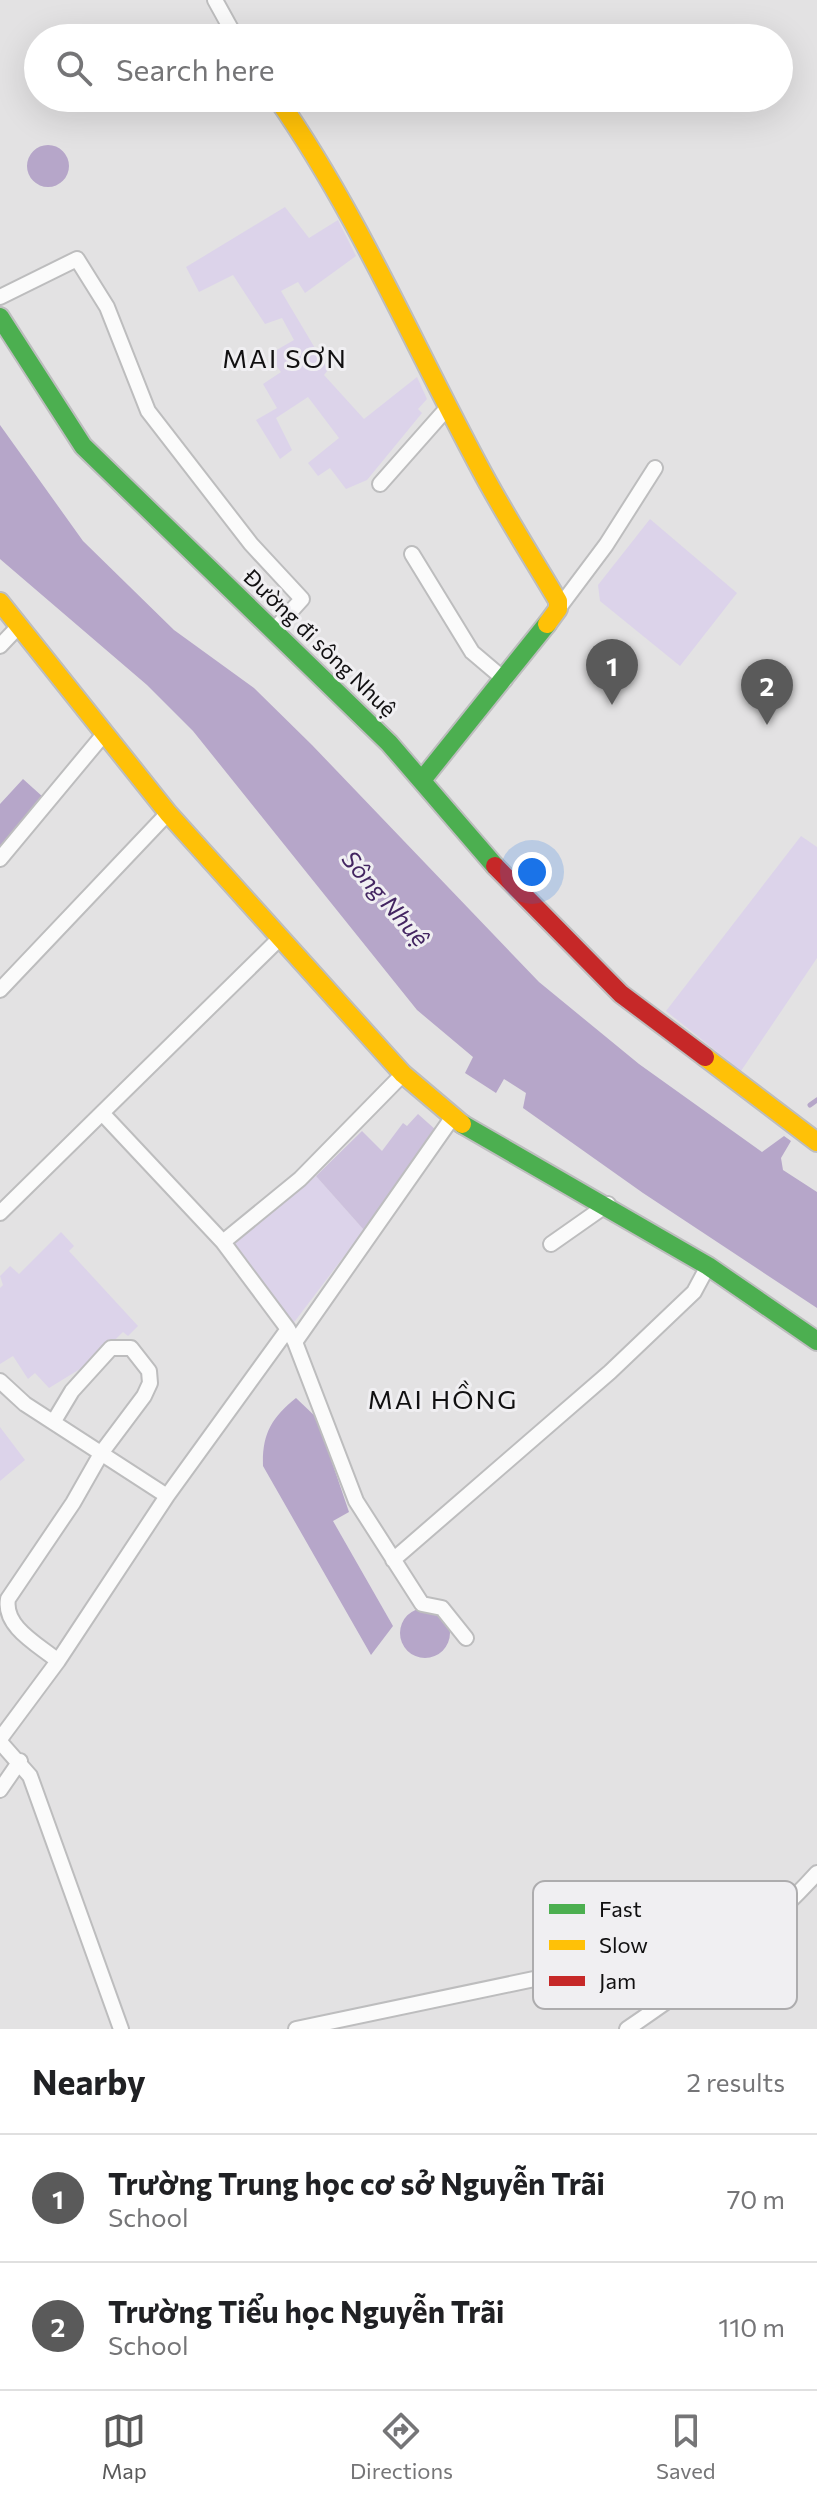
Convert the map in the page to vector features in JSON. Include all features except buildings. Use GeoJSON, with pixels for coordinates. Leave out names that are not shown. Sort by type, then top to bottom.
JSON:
{"type":"FeatureCollection","features":[{"type":"Feature","properties":{"kind":"street"},"geometry":{"type":"LineString","coordinates":[[215,0],[228,24]]}},
{"type":"Feature","properties":{"kind":"street"},"geometry":{"type":"LineString","coordinates":[[287,112],[310,145],[481,470],[556,595],[558,609]]}},
{"type":"Feature","properties":{"kind":"street"},"geometry":{"type":"LineString","coordinates":[[0,297],[77,259],[107,307],[148,411],[251,544],[302,599],[273,631]]}},
{"type":"Feature","properties":{"kind":"street","name":"Đường đi sông Nhuệ"},"geometry":{"type":"LineString","coordinates":[[2,324],[83,446],[422,780],[512,886],[621,994],[817,1142]]}},
{"type":"Feature","properties":{"kind":"street"},"geometry":{"type":"LineString","coordinates":[[380,484],[449,406]]}},
{"type":"Feature","properties":{"kind":"street"},"geometry":{"type":"LineString","coordinates":[[422,780],[505,680],[606,545],[655,468]]}},
{"type":"Feature","properties":{"kind":"street"},"geometry":{"type":"LineString","coordinates":[[412,554],[472,652],[505,680]]}},
{"type":"Feature","properties":{"kind":"street"},"geometry":{"type":"LineString","coordinates":[[0,602],[168,813],[403,1074],[452,1118],[608,1204],[708,1266],[817,1341]]}},
{"type":"Feature","properties":{"kind":"street"},"geometry":{"type":"LineString","coordinates":[[0,646],[18,627]]}},
{"type":"Feature","properties":{"kind":"street"},"geometry":{"type":"LineString","coordinates":[[0,859],[104,734]]}},
{"type":"Feature","properties":{"kind":"street"},"geometry":{"type":"LineString","coordinates":[[0,990],[168,813]]}},
{"type":"Feature","properties":{"kind":"street"},"geometry":{"type":"LineString","coordinates":[[0,1213],[280,938]]}},
{"type":"Feature","properties":{"kind":"street"},"geometry":{"type":"LineString","coordinates":[[223,1242],[300,1179],[403,1074]]}},
{"type":"Feature","properties":{"kind":"street"},"geometry":{"type":"LineString","coordinates":[[102,1113],[223,1242],[292,1335],[356,1501],[422,1604],[442,1608],[466,1638]]}},
{"type":"Feature","properties":{"kind":"street"},"geometry":{"type":"LineString","coordinates":[[121,2029],[30,1776],[0,1740],[58,1661],[167,1496],[292,1335],[452,1118]]}},
{"type":"Feature","properties":{"kind":"street"},"geometry":{"type":"LineString","coordinates":[[551,1244],[608,1204]]}},
{"type":"Feature","properties":{"kind":"street"},"geometry":{"type":"LineString","coordinates":[[393,1560],[610,1372],[694,1292],[708,1266]]}},
{"type":"Feature","properties":{"kind":"street"},"geometry":{"type":"LineString","coordinates":[[54,1421],[72,1391],[111,1348],[131,1348],[149,1371],[150,1383],[8,1599],[6,1610],[11,1622],[58,1661]]}},
{"type":"Feature","properties":{"kind":"street"},"geometry":{"type":"LineString","coordinates":[[0,1381],[25,1404],[167,1496]]}},
{"type":"Feature","properties":{"kind":"street"},"geometry":{"type":"LineString","coordinates":[[0,1790],[20,1761]]}},
{"type":"Feature","properties":{"kind":"street"},"geometry":{"type":"LineString","coordinates":[[797,1893],[817,1873]]}},
{"type":"Feature","properties":{"kind":"street"},"geometry":{"type":"LineString","coordinates":[[296,2029],[533,1979]]}},
{"type":"Feature","properties":{"kind":"street"},"geometry":{"type":"LineString","coordinates":[[627,2029],[656,2009]]}},
{"type":"Feature","properties":{"kind":"shaded area"},"geometry":{"type":"Polygon","coordinates":[[[285,207],[309,238],[338,220],[356,256],[305,293],[298,282],[281,291],[328,370],[324,375],[364,419],[417,377],[427,399],[418,409],[422,413],[367,480],[346,489],[330,468],[318,476],[308,463],[339,438],[308,397],[276,418],[292,450],[280,459],[256,420],[277,408],[263,384],[281,372],[268,355],[294,340],[282,318],[265,324],[233,275],[199,292],[186,267],[285,207]]]}},
{"type":"Feature","properties":{"kind":"shaded area"},"geometry":{"type":"Polygon","coordinates":[[[650,519],[737,593],[680,666],[600,601],[598,585],[650,519]]]}},
{"type":"Feature","properties":{"kind":"shaded area"},"geometry":{"type":"Polygon","coordinates":[[[801,836],[817,847],[817,958],[741,1071],[666,1011],[801,836]]]}},
{"type":"Feature","properties":{"kind":"shaded area"},"geometry":{"type":"Polygon","coordinates":[[[418,1114],[437,1131],[364,1230],[316,1176],[362,1131],[382,1151],[403,1123],[407,1126],[418,1114]]]}},
{"type":"Feature","properties":{"kind":"shaded area"},"geometry":{"type":"Polygon","coordinates":[[[316,1176],[364,1230],[292,1325],[231,1245],[316,1176]]]}},
{"type":"Feature","properties":{"kind":"shaded area"},"geometry":{"type":"Polygon","coordinates":[[[61,1232],[74,1246],[69,1251],[138,1326],[128,1336],[123,1332],[93,1361],[49,1388],[35,1373],[28,1379],[13,1356],[0,1364],[0,1288],[3,1285],[0,1276],[10,1266],[19,1274],[61,1232]]]}},
{"type":"Feature","properties":{"kind":"shaded area"},"geometry":{"type":"Polygon","coordinates":[[[0,1427],[25,1460],[0,1481],[0,1427]]]}},
{"type":"Feature","properties":{"kind":"water"},"geometry":{"type":"Polygon","coordinates":[[[48,145],[63,151],[69,166],[63,181],[48,187],[33,181],[27,166],[33,151],[48,145]]]}},
{"type":"Feature","properties":{"kind":"water","name":"Sông Nhuệ"},"geometry":{"type":"Polygon","coordinates":[[[0,425],[83,541],[174,630],[254,688],[539,982],[639,1064],[762,1152],[784,1136],[791,1141],[781,1158],[783,1170],[817,1192],[817,1308],[643,1193],[523,1108],[526,1093],[504,1079],[496,1093],[465,1073],[473,1057],[417,1010],[193,731],[147,685],[0,559],[0,425]]]}},
{"type":"Feature","properties":{"kind":"water"},"geometry":{"type":"Polygon","coordinates":[[[23,779],[43,797],[0,848],[0,804],[23,779]]]}},
{"type":"Feature","properties":{"kind":"water"},"geometry":{"type":"Polygon","coordinates":[[[296,1398],[317,1418],[349,1512],[333,1521],[393,1626],[371,1655],[263,1466],[266,1436],[274,1420],[296,1398]]]}},
{"type":"Feature","properties":{"kind":"water"},"geometry":{"type":"Polygon","coordinates":[[[425,1608],[443,1615],[450,1633],[443,1651],[425,1658],[407,1651],[400,1633],[407,1615],[425,1608]]]}},
{"type":"Feature","properties":{"kind":"waterway"},"geometry":{"type":"LineString","coordinates":[[810,1105],[817,1100]]}},
{"type":"Feature","properties":{"kind":"traffic: fast"},"geometry":{"type":"LineString","coordinates":[[0,317],[83,446],[389,743],[495,866]]}},
{"type":"Feature","properties":{"kind":"traffic: fast"},"geometry":{"type":"LineString","coordinates":[[422,780],[547,624]]}},
{"type":"Feature","properties":{"kind":"traffic: fast"},"geometry":{"type":"LineString","coordinates":[[462,1124],[708,1266],[817,1341]]}},
{"type":"Feature","properties":{"kind":"traffic: slow"},"geometry":{"type":"LineString","coordinates":[[286,112],[334,188],[481,470],[558,601],[558,609],[547,624]]}},
{"type":"Feature","properties":{"kind":"traffic: slow"},"geometry":{"type":"LineString","coordinates":[[0,602],[168,813],[403,1074],[462,1124]]}},
{"type":"Feature","properties":{"kind":"traffic: slow"},"geometry":{"type":"LineString","coordinates":[[705,1057],[817,1142]]}},
{"type":"Feature","properties":{"kind":"traffic: jam"},"geometry":{"type":"LineString","coordinates":[[495,866],[621,994],[705,1057]]}},
{"type":"Feature","properties":{"kind":"place","name":"Trường Trung học cơ sở Nguyễn Trãi"},"geometry":{"type":"Point","coordinates":[612,705]}},
{"type":"Feature","properties":{"kind":"place","name":"Trường Tiểu học Nguyễn Trãi"},"geometry":{"type":"Point","coordinates":[767,725]}},
{"type":"Feature","properties":{"kind":"district","name":"MAI SƠN"},"geometry":{"type":"Point","coordinates":[285,359]}},
{"type":"Feature","properties":{"kind":"district","name":"MAI HỒNG"},"geometry":{"type":"Point","coordinates":[443,1400]}}]}
